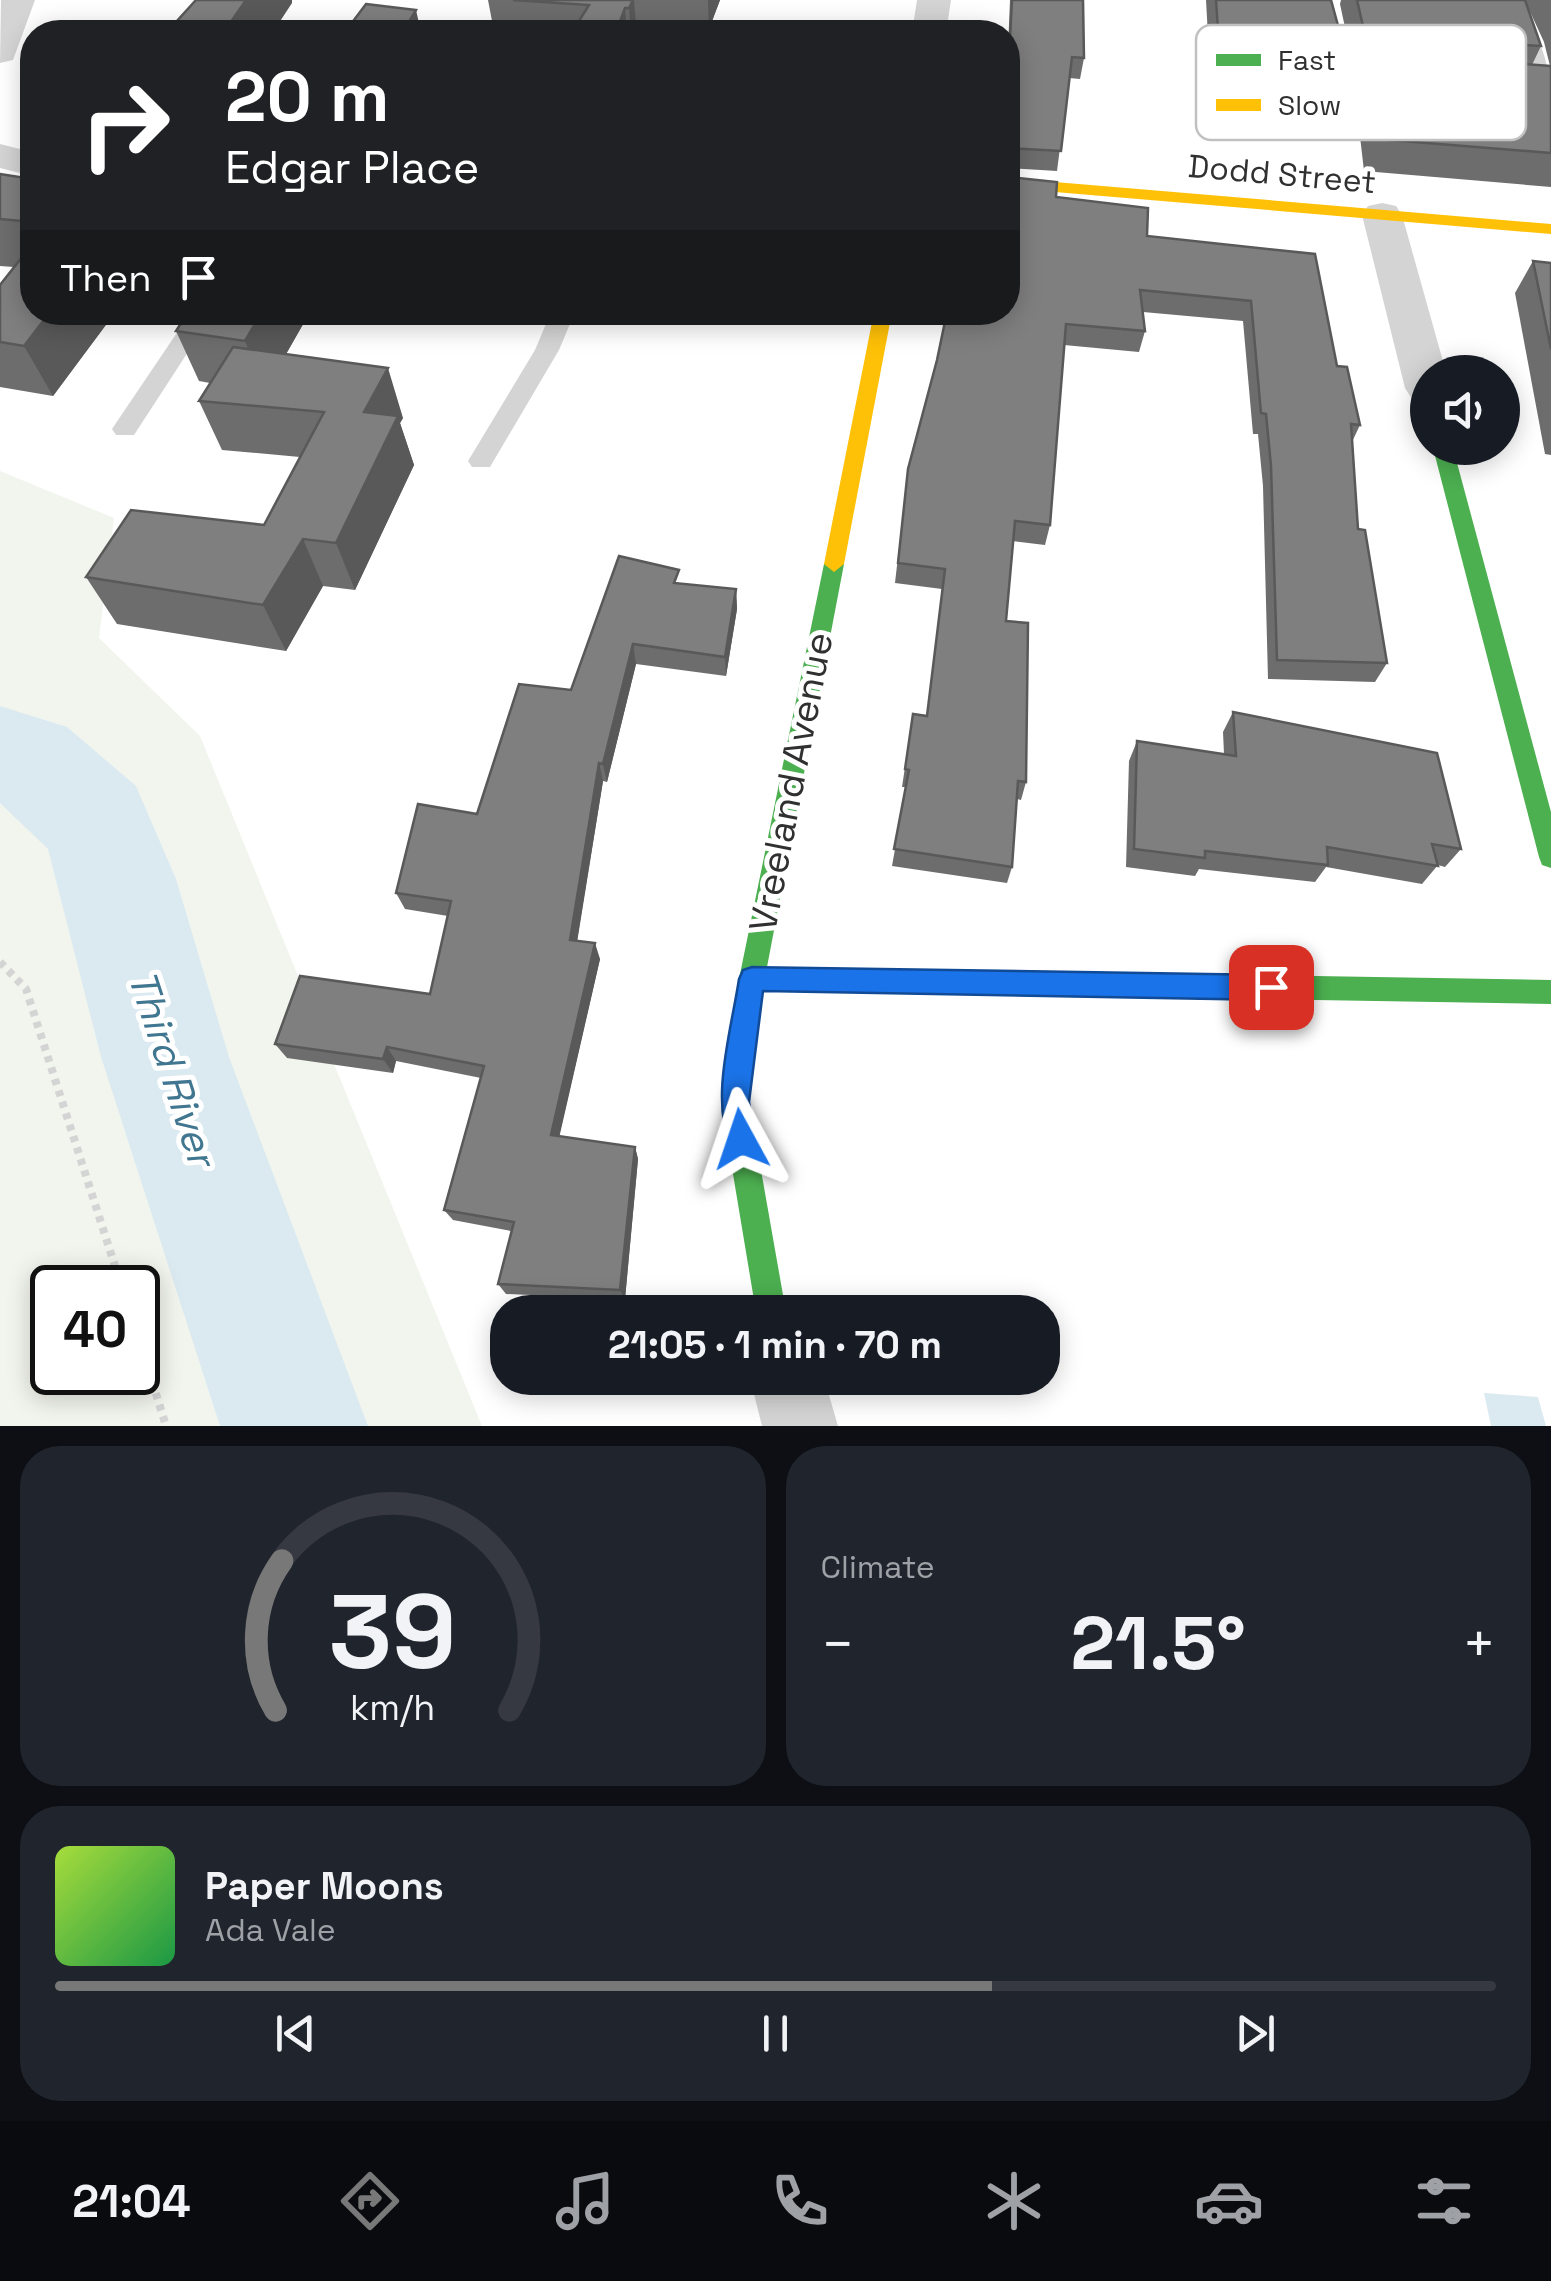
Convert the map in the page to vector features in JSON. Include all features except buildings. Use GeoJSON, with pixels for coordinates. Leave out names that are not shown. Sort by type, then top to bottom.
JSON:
{"type":"FeatureCollection","features":[{"type":"Feature","properties":{"kind":"street"},"geometry":{"type":"LineString","coordinates":[[1,46],[18,0]]}},
{"type":"Feature","properties":{"kind":"street","name":"Dodd Street"},"geometry":{"type":"LineString","coordinates":[[1020,184],[1551,230]]}},
{"type":"Feature","properties":{"kind":"street"},"geometry":{"type":"LineString","coordinates":[[1382,215],[1419,355]]}},
{"type":"Feature","properties":{"kind":"street","name":"Vreeland Avenue"},"geometry":{"type":"LineString","coordinates":[[767,1295],[735,1102],[752,979],[880,325]]}},
{"type":"Feature","properties":{"kind":"street"},"geometry":{"type":"LineString","coordinates":[[1447,465],[1551,857]]}},
{"type":"Feature","properties":{"kind":"street"},"geometry":{"type":"LineString","coordinates":[[752,979],[1551,992]]}},
{"type":"Feature","properties":{"kind":"street"},"geometry":{"type":"LineString","coordinates":[[792,1395],[800,1426]]}},
{"type":"Feature","properties":{"kind":"lane"},"geometry":{"type":"LineString","coordinates":[[1514,0],[1524,25]]}},
{"type":"Feature","properties":{"kind":"lane"},"geometry":{"type":"LineString","coordinates":[[1526,30],[1543,89],[1526,88]]}},
{"type":"Feature","properties":{"kind":"lane"},"geometry":{"type":"LineString","coordinates":[[125,430],[194,325]]}},
{"type":"Feature","properties":{"kind":"lane"},"geometry":{"type":"LineString","coordinates":[[481,461],[547,350],[558,325]]}},
{"type":"Feature","properties":{"kind":"path"},"geometry":{"type":"LineString","coordinates":[[0,962],[26,988],[115,1265]]}},
{"type":"Feature","properties":{"kind":"path"},"geometry":{"type":"LineString","coordinates":[[156,1395],[166,1426]]}},
{"type":"Feature","properties":{"kind":"shaded area"},"geometry":{"type":"Polygon","coordinates":[[[0,471],[114,518],[99,638],[200,736],[482,1426],[0,1426],[0,471]]]}},
{"type":"Feature","properties":{"kind":"shaded area"},"geometry":{"type":"Polygon","coordinates":[[[1484,1393],[1538,1397],[1546,1426],[1491,1426],[1484,1393]]]}},
{"type":"Feature","properties":{"kind":"waterway","name":"Third River"},"geometry":{"type":"LineString","coordinates":[[0,752],[28,760],[96,821],[117,879],[165,1057],[294,1426]]}},
{"type":"Feature","properties":{"kind":"traffic: fast"},"geometry":{"type":"LineString","coordinates":[[1447,465],[1551,857]]}},
{"type":"Feature","properties":{"kind":"traffic: fast"},"geometry":{"type":"LineString","coordinates":[[768,1295],[735,1102],[752,979],[834,564]]}},
{"type":"Feature","properties":{"kind":"traffic: fast"},"geometry":{"type":"LineString","coordinates":[[752,979],[1551,992]]}},
{"type":"Feature","properties":{"kind":"traffic: slow"},"geometry":{"type":"LineString","coordinates":[[1020,184],[1551,229]]}},
{"type":"Feature","properties":{"kind":"traffic: slow"},"geometry":{"type":"LineString","coordinates":[[834,564],[880,325]]}},
{"type":"Feature","properties":{"kind":"route"},"geometry":{"type":"LineString","coordinates":[[741,1139],[735,1102],[752,979],[1271,987]]}}]}
